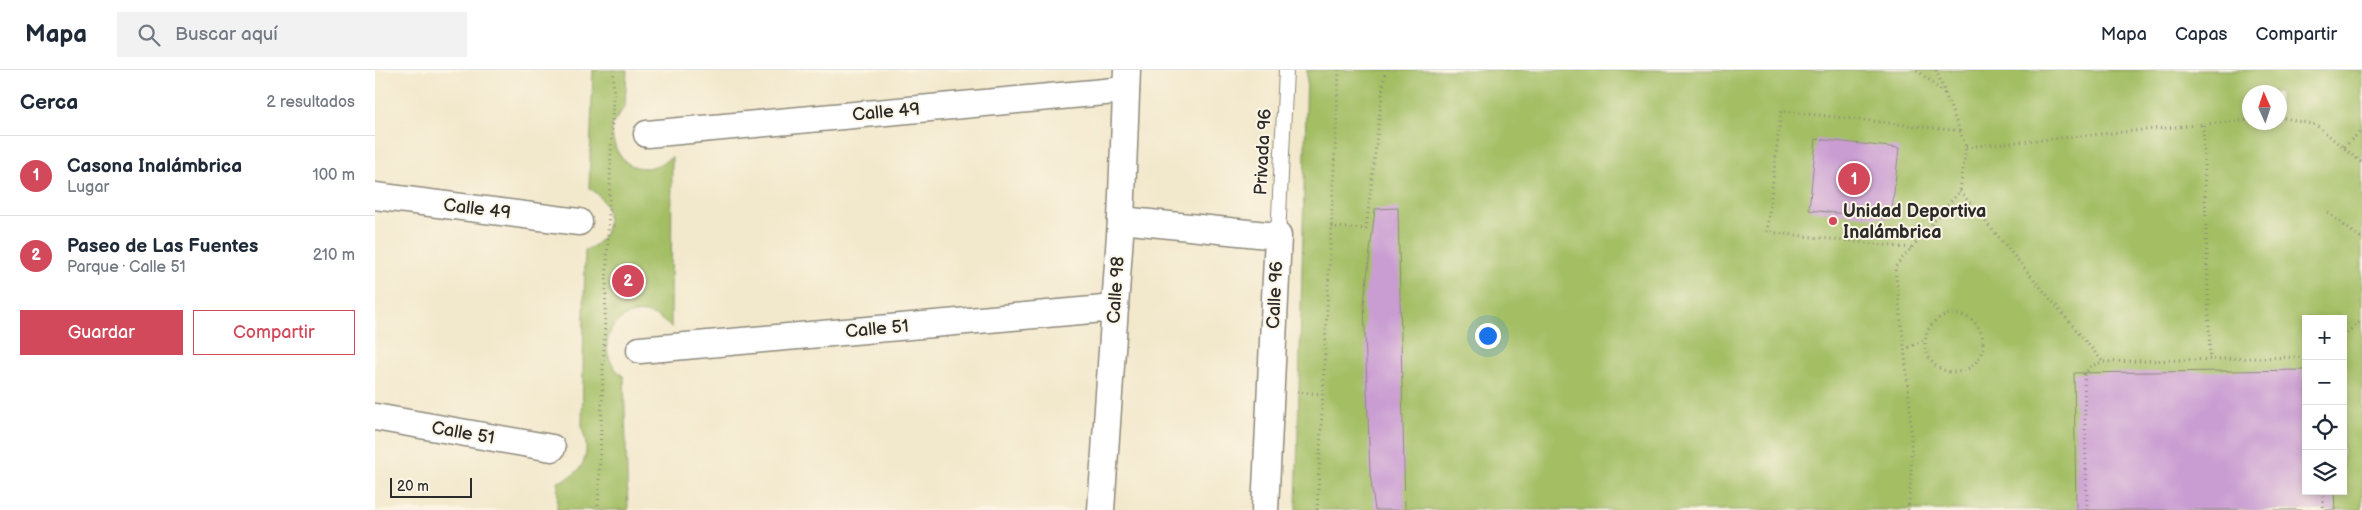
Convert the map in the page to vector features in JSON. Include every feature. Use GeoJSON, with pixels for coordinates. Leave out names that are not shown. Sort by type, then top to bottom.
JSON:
{"type":"FeatureCollection","features":[{"type":"Feature","properties":{"kind":"street","name":"Calle 49"},"geometry":{"type":"LineString","coordinates":[[647,134],[1126,80]]}},
{"type":"Feature","properties":{"kind":"street","name":"Calle 98"},"geometry":{"type":"LineString","coordinates":[[1101,510],[1121,220],[1126,80]]}},
{"type":"Feature","properties":{"kind":"street","name":"Calle 49"},"geometry":{"type":"LineString","coordinates":[[375,196],[579,222]]}},
{"type":"Feature","properties":{"kind":"street","name":"Calle 96"},"geometry":{"type":"LineString","coordinates":[[1121,220],[1278,236],[1265,510]]}},
{"type":"Feature","properties":{"kind":"street","name":"Calle 51"},"geometry":{"type":"LineString","coordinates":[[639,350],[1115,308]]}},
{"type":"Feature","properties":{"kind":"street","name":"Calle 51"},"geometry":{"type":"LineString","coordinates":[[375,417],[552,448]]}},
{"type":"Feature","properties":{"kind":"lane","name":"Privada 96"},"geometry":{"type":"LineString","coordinates":[[1278,236],[1286,70]]}},
{"type":"Feature","properties":{"kind":"path"},"geometry":{"type":"LineString","coordinates":[[598,510],[614,70]]}},
{"type":"Feature","properties":{"kind":"path"},"geometry":{"type":"LineString","coordinates":[[1317,510],[1339,70]]}},
{"type":"Feature","properties":{"kind":"path"},"geometry":{"type":"LineString","coordinates":[[1331,227],[1366,229],[1385,70]]}},
{"type":"Feature","properties":{"kind":"path"},"geometry":{"type":"LineString","coordinates":[[1917,70],[1946,95]]}},
{"type":"Feature","properties":{"kind":"path"},"geometry":{"type":"LineString","coordinates":[[1908,510],[1911,483],[1912,437],[1895,267],[1960,191],[1966,147],[1936,70]]}},
{"type":"Feature","properties":{"kind":"path"},"geometry":{"type":"LineString","coordinates":[[1911,248],[1767,232],[1781,110],[1960,131]]}},
{"type":"Feature","properties":{"kind":"path"},"geometry":{"type":"LineString","coordinates":[[2287,119],[2316,125],[2362,163]]}},
{"type":"Feature","properties":{"kind":"path"},"geometry":{"type":"LineString","coordinates":[[1966,147],[2242,121]]}},
{"type":"Feature","properties":{"kind":"path"},"geometry":{"type":"LineString","coordinates":[[2203,125],[2210,359]]}},
{"type":"Feature","properties":{"kind":"path"},"geometry":{"type":"LineString","coordinates":[[2344,147],[2362,130]]}},
{"type":"Feature","properties":{"kind":"path"},"geometry":{"type":"LineString","coordinates":[[1960,191],[2103,362]]}},
{"type":"Feature","properties":{"kind":"path"},"geometry":{"type":"LineString","coordinates":[[2328,213],[2362,239]]}},
{"type":"Feature","properties":{"kind":"path"},"geometry":{"type":"LineString","coordinates":[[1904,350],[1925,339],[1934,322],[1951,315],[1969,319],[1981,334],[1983,344],[1981,353],[1969,368],[1960,372],[1951,372],[1941,370],[1928,357],[1925,339]]}},
{"type":"Feature","properties":{"kind":"path"},"geometry":{"type":"LineString","coordinates":[[2347,333],[2362,320]]}},
{"type":"Feature","properties":{"kind":"path"},"geometry":{"type":"LineString","coordinates":[[2087,510],[2083,375],[2091,366],[2103,362],[2298,357],[2302,358]]}},
{"type":"Feature","properties":{"kind":"path"},"geometry":{"type":"LineString","coordinates":[[2323,495],[2323,510]]}},
{"type":"Feature","properties":{"kind":"green space"},"geometry":{"type":"Polygon","coordinates":[[[593,70],[627,70],[625,106],[612,125],[616,149],[622,158],[630,164],[639,167],[649,167],[660,164],[672,157],[671,328],[656,316],[641,313],[627,315],[616,323],[609,335],[607,349],[612,363],[624,377],[628,510],[557,510],[558,482],[574,474],[580,468],[586,455],[585,438],[582,429],[585,250],[595,245],[602,238],[608,221],[604,202],[598,194],[589,188],[593,70]]]}},
{"type":"Feature","properties":{"kind":"green space","name":"Unidad Deportiva Inalámbrica"},"geometry":{"type":"Polygon","coordinates":[[[1307,70],[2362,70],[2362,510],[1296,510],[1307,70]]]}},
{"type":"Feature","properties":{"kind":"building"},"geometry":{"type":"Polygon","coordinates":[[[1816,139],[1899,148],[1891,219],[1809,210],[1816,139]]]}},
{"type":"Feature","properties":{"kind":"building"},"geometry":{"type":"Polygon","coordinates":[[[1398,208],[1405,510],[1375,510],[1370,474],[1364,303],[1375,209],[1398,208]]]}},
{"type":"Feature","properties":{"kind":"building"},"geometry":{"type":"Polygon","coordinates":[[[2302,370],[2302,495],[2334,495],[2335,510],[2076,510],[2074,373],[2302,370]]]}},
{"type":"Feature","properties":{"kind":"place","name":"Casona Inalámbrica"},"geometry":{"type":"Point","coordinates":[1854,179]}},
{"type":"Feature","properties":{"kind":"place","name":"Unidad Deportiva Inalámbrica"},"geometry":{"type":"Point","coordinates":[1833,221]}},
{"type":"Feature","properties":{"kind":"place","name":"Paseo de Las Fuentes"},"geometry":{"type":"Point","coordinates":[628,281]}}]}
